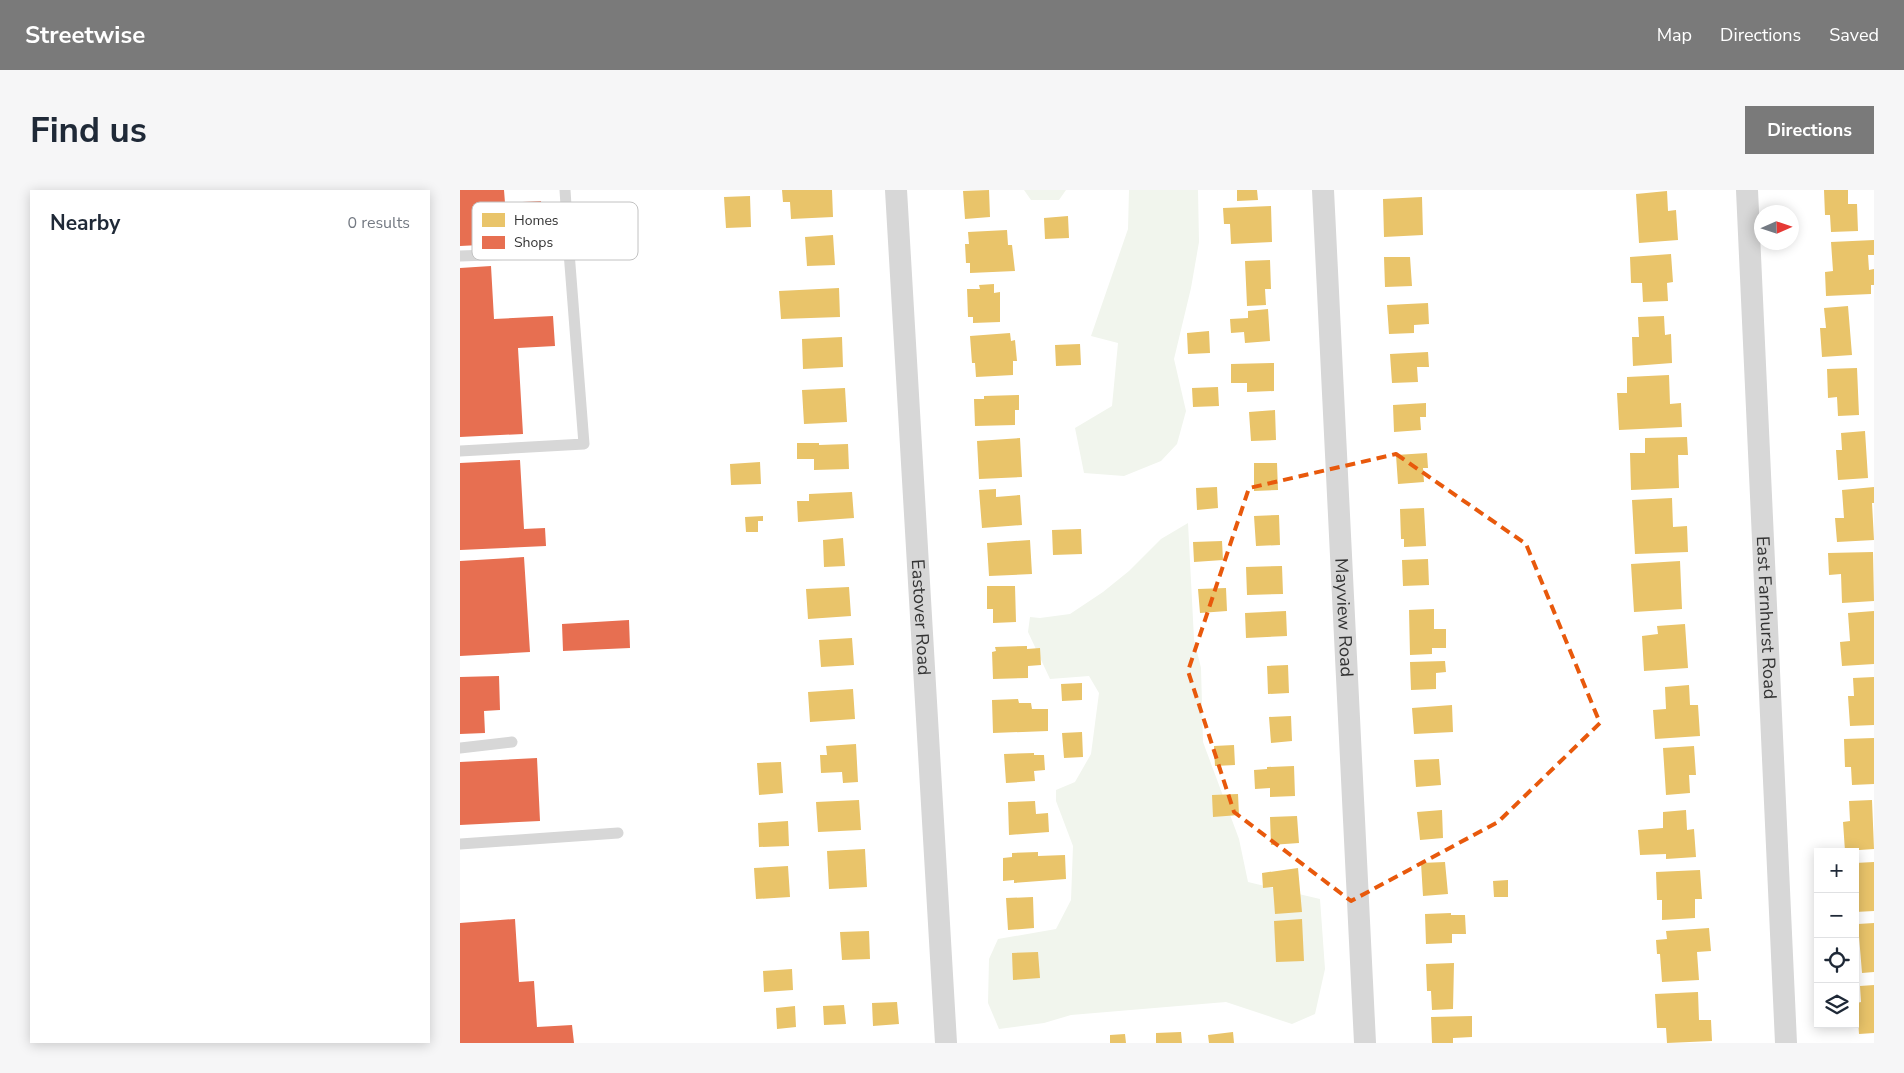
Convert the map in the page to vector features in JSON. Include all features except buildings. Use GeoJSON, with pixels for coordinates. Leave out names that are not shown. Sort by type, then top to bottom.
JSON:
{"type":"FeatureCollection","features":[{"type":"Feature","properties":{"kind":"street","name":"Eastover Road"},"geometry":{"type":"LineString","coordinates":[[896,190],[946,1043]]}},
{"type":"Feature","properties":{"kind":"street","name":"Mayview Road"},"geometry":{"type":"LineString","coordinates":[[1323,190],[1365,1043]]}},
{"type":"Feature","properties":{"kind":"street","name":"East Farnhurst Road"},"geometry":{"type":"LineString","coordinates":[[1747,190],[1786,1043]]}},
{"type":"Feature","properties":{"kind":"lane"},"geometry":{"type":"LineString","coordinates":[[460,451],[584,444],[570,260]]}},
{"type":"Feature","properties":{"kind":"lane"},"geometry":{"type":"LineString","coordinates":[[460,748],[512,742]]}},
{"type":"Feature","properties":{"kind":"lane"},"geometry":{"type":"LineString","coordinates":[[460,844],[618,833]]}},
{"type":"Feature","properties":{"kind":"highlighted area"},"geometry":{"type":"Polygon","coordinates":[[[1396,454],[1526,544],[1600,723],[1498,822],[1351,901],[1234,812],[1188,671],[1249,488],[1396,454]]]}},
{"type":"Feature","properties":{"kind":"shaded area"},"geometry":{"type":"Polygon","coordinates":[[[1024,190],[1066,190],[1059,200],[1031,200],[1024,190]]]}},
{"type":"Feature","properties":{"kind":"shaded area"},"geometry":{"type":"Polygon","coordinates":[[[1129,190],[1198,190],[1199,242],[1191,288],[1174,359],[1186,411],[1177,444],[1161,461],[1124,476],[1084,473],[1075,428],[1112,406],[1118,343],[1091,336],[1128,229],[1129,190]]]}},
{"type":"Feature","properties":{"kind":"shaded area"},"geometry":{"type":"Polygon","coordinates":[[[1188,523],[1194,639],[1201,668],[1203,742],[1239,839],[1248,882],[1320,899],[1325,969],[1315,1014],[1292,1024],[1226,1002],[1071,1015],[1044,1023],[999,1029],[988,1003],[989,959],[998,939],[1056,929],[1071,900],[1073,846],[1056,801],[1056,790],[1075,782],[1091,754],[1099,693],[1089,676],[1050,679],[1028,632],[1030,617],[1040,618],[1070,614],[1103,592],[1129,571],[1161,539],[1188,523]]]}}]}
